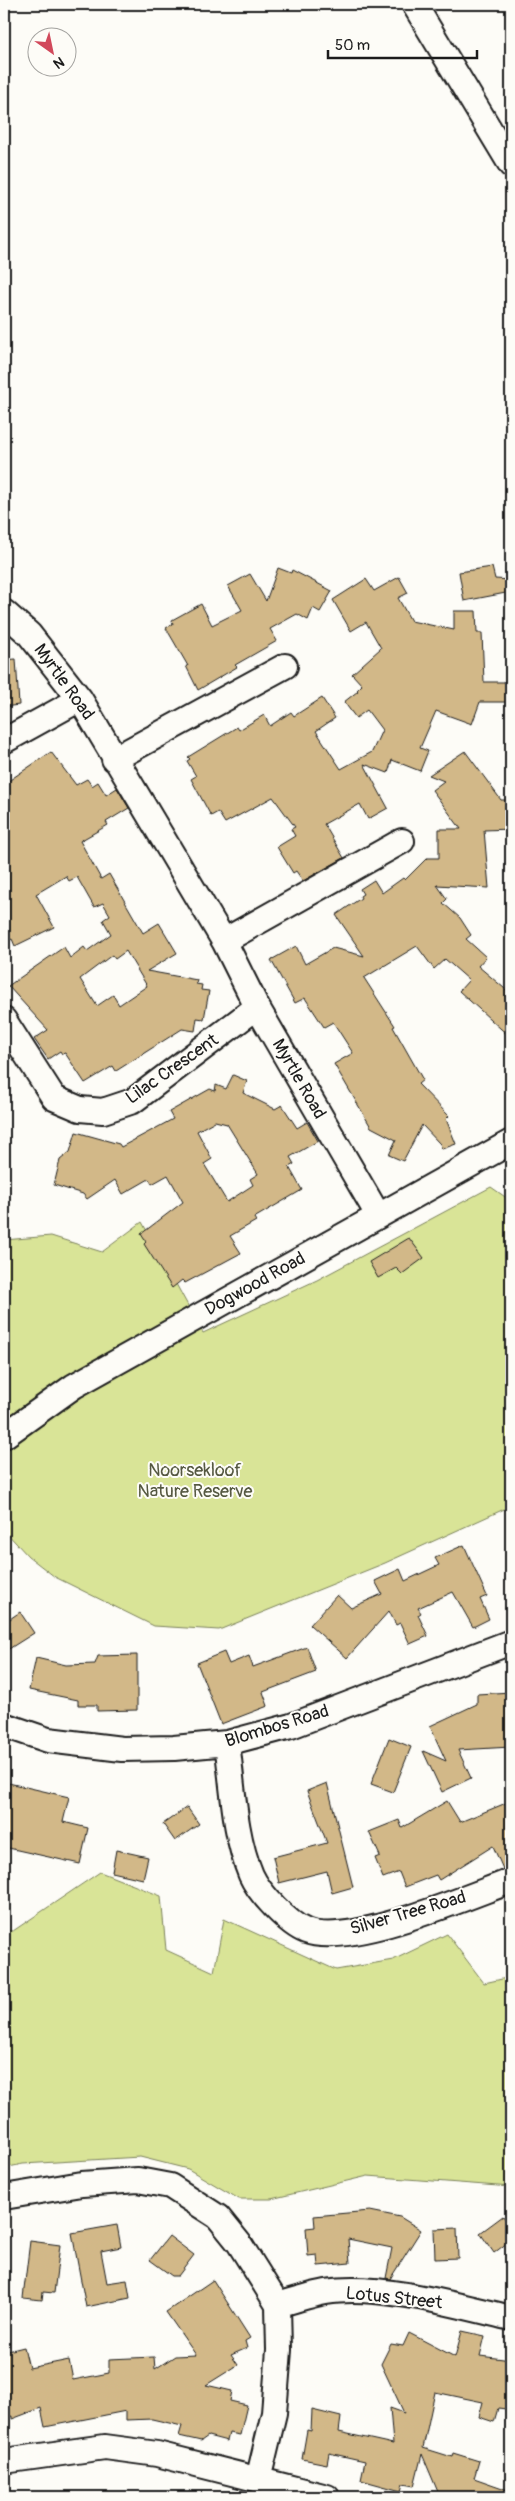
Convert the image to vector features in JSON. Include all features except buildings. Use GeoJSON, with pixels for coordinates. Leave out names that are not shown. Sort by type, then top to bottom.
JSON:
{"type":"FeatureCollection","features":[{"type":"Feature","properties":{"kind":"street"},"geometry":{"type":"LineString","coordinates":[[414,4],[511,166]]}},
{"type":"Feature","properties":{"kind":"street","name":"Myrtle Road"},"geometry":{"type":"LineString","coordinates":[[4,612],[28,634],[80,699],[224,941],[258,1007],[378,1215]]}},
{"type":"Feature","properties":{"kind":"street"},"geometry":{"type":"LineString","coordinates":[[114,759],[285,666]]}},
{"type":"Feature","properties":{"kind":"street"},"geometry":{"type":"LineString","coordinates":[[4,741],[80,699]]}},
{"type":"Feature","properties":{"kind":"street"},"geometry":{"type":"LineString","coordinates":[[224,941],[402,841]]}},
{"type":"Feature","properties":{"kind":"street","name":"Lilac Crescent"},"geometry":{"type":"LineString","coordinates":[[4,1020],[54,1098],[80,1109],[103,1111],[133,1101],[258,1007]]}},
{"type":"Feature","properties":{"kind":"street","name":"Dogwood Road"},"geometry":{"type":"LineString","coordinates":[[4,1436],[74,1386],[511,1142]]}},
{"type":"Feature","properties":{"kind":"street","name":"Blombos Road"},"geometry":{"type":"LineString","coordinates":[[4,1725],[48,1740],[122,1749],[228,1744],[291,1726],[511,1642]]}},
{"type":"Feature","properties":{"kind":"street","name":"Silver Tree Road"},"geometry":{"type":"LineString","coordinates":[[228,1744],[241,1842],[251,1875],[265,1897],[306,1931],[329,1935],[362,1930],[406,1918],[511,1881]]}},
{"type":"Feature","properties":{"kind":"street"},"geometry":{"type":"LineString","coordinates":[[4,2197],[82,2184],[138,2180],[170,2186],[218,2217],[239,2243],[278,2305],[278,2350],[274,2413],[258,2480]]}},
{"type":"Feature","properties":{"kind":"street","name":"Lotus Street"},"geometry":{"type":"LineString","coordinates":[[278,2305],[327,2291],[360,2291],[417,2297],[511,2318]]}},
{"type":"Feature","properties":{"kind":"street"},"geometry":{"type":"LineString","coordinates":[[4,2461],[105,2447],[158,2454],[327,2497]]}},
{"type":"Feature","properties":{"kind":"green space","name":"Noorsekloof Nature Reserve"},"geometry":{"type":"Polygon","coordinates":[[[491,1187],[511,1201],[511,1506],[385,1563],[219,1630],[154,1626],[55,1577],[28,1556],[4,1530],[4,1240],[51,1236],[102,1252],[142,1222],[203,1333],[317,1280],[491,1187]]]}},
{"type":"Feature","properties":{"kind":"green space"},"geometry":{"type":"Polygon","coordinates":[[[100,1872],[161,1896],[166,1950],[214,1972],[224,1919],[336,1970],[393,1960],[447,1934],[484,1983],[511,1977],[511,2187],[368,2176],[271,2199],[239,2199],[188,2169],[140,2157],[23,2164],[4,2168],[4,1930],[13,1931],[100,1872]]]}}]}
